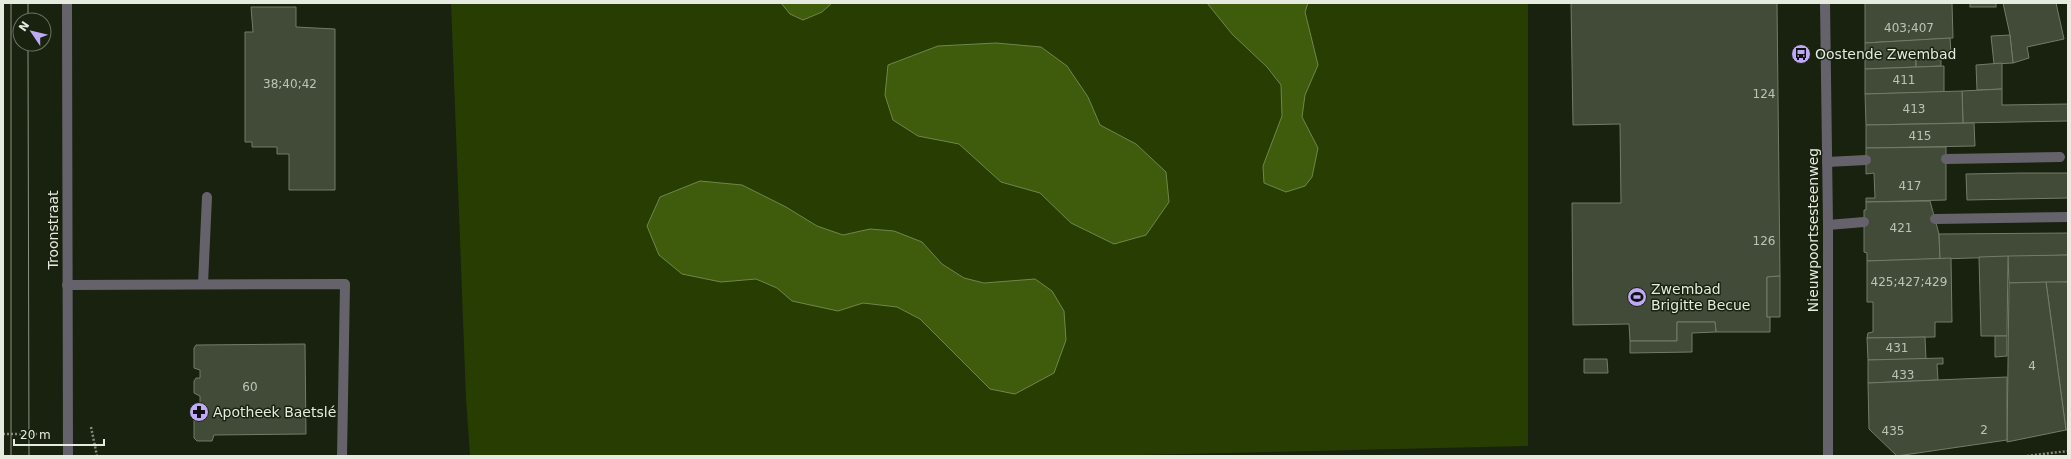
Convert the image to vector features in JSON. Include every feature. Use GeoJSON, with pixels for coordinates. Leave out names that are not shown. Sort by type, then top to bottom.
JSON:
{"type":"FeatureCollection","features":[{"type":"Feature","properties":{"kind":"street","name":"Troonstraat"},"geometry":{"type":"LineString","coordinates":[[67,3],[68,456]]}},
{"type":"Feature","properties":{"kind":"street","name":"Nieuwpoortsesteenweg"},"geometry":{"type":"LineString","coordinates":[[1825,3],[1828,225],[1828,456]]}},
{"type":"Feature","properties":{"kind":"street"},"geometry":{"type":"LineString","coordinates":[[1946,159],[2060,157]]}},
{"type":"Feature","properties":{"kind":"street"},"geometry":{"type":"LineString","coordinates":[[1827,162],[1866,160]]}},
{"type":"Feature","properties":{"kind":"street"},"geometry":{"type":"LineString","coordinates":[[203,284],[207,198]]}},
{"type":"Feature","properties":{"kind":"street"},"geometry":{"type":"LineString","coordinates":[[1935,219],[2068,217]]}},
{"type":"Feature","properties":{"kind":"street"},"geometry":{"type":"LineString","coordinates":[[1828,225],[1864,222]]}},
{"type":"Feature","properties":{"kind":"street"},"geometry":{"type":"LineString","coordinates":[[67,285],[345,284],[342,456]]}},
{"type":"Feature","properties":{"kind":"path"},"geometry":{"type":"LineString","coordinates":[[2027,456],[2068,451]]}},
{"type":"Feature","properties":{"kind":"shaded area"},"geometry":{"type":"Polygon","coordinates":[[[451,3],[1528,3],[1528,446],[1095,456],[470,456],[466,399],[451,3]]]}},
{"type":"Feature","properties":{"kind":"shaded area"},"geometry":{"type":"Polygon","coordinates":[[[781,3],[832,3],[822,12],[803,20],[790,14],[781,3]]]}},
{"type":"Feature","properties":{"kind":"shaded area"},"geometry":{"type":"Polygon","coordinates":[[[1207,3],[1308,3],[1305,12],[1318,65],[1305,95],[1302,117],[1318,148],[1312,177],[1305,186],[1286,192],[1264,183],[1263,166],[1282,116],[1281,85],[1267,67],[1232,34],[1207,3]]]}},
{"type":"Feature","properties":{"kind":"shaded area"},"geometry":{"type":"Polygon","coordinates":[[[996,43],[1041,47],[1067,66],[1088,97],[1100,125],[1136,144],[1166,172],[1169,202],[1146,235],[1114,244],[1071,223],[1040,193],[1001,182],[959,144],[918,136],[893,120],[885,95],[888,65],[938,46],[996,43]]]}},
{"type":"Feature","properties":{"kind":"shaded area"},"geometry":{"type":"Polygon","coordinates":[[[700,181],[742,185],[786,207],[817,226],[843,235],[870,229],[894,231],[922,242],[942,264],[964,278],[984,283],[1035,279],[1052,291],[1064,311],[1066,340],[1054,373],[1015,394],[990,389],[920,319],[897,307],[863,303],[838,311],[792,301],[777,288],[756,279],[721,282],[682,274],[659,255],[647,226],[660,197],[700,181]]]}},
{"type":"Feature","properties":{"kind":"building"},"geometry":{"type":"Polygon","coordinates":[[[1571,3],[1777,3],[1780,276],[1767,277],[1767,317],[1770,317],[1770,332],[1716,332],[1715,322],[1677,322],[1677,341],[1630,341],[1629,324],[1573,325],[1572,203],[1621,203],[1620,124],[1573,125],[1571,3]]]}},
{"type":"Feature","properties":{"kind":"building"},"geometry":{"type":"Polygon","coordinates":[[[1865,3],[1952,3],[1953,38],[1865,43],[1865,3]]]}},
{"type":"Feature","properties":{"kind":"building"},"geometry":{"type":"Polygon","coordinates":[[[1970,3],[1996,3],[1996,7],[1970,7],[1970,3]]]}},
{"type":"Feature","properties":{"kind":"building"},"geometry":{"type":"Polygon","coordinates":[[[2003,3],[2056,3],[2064,39],[2027,47],[2029,58],[2013,63],[2010,35],[2003,3]]]}},
{"type":"Feature","properties":{"kind":"building"},"geometry":{"type":"Polygon","coordinates":[[[251,7],[296,7],[296,27],[335,29],[335,190],[289,190],[289,154],[277,154],[277,147],[252,147],[252,142],[245,142],[245,32],[253,32],[251,7]]]}},
{"type":"Feature","properties":{"kind":"building"},"geometry":{"type":"Polygon","coordinates":[[[2010,35],[2013,63],[1994,64],[1991,36],[2010,35]]]}},
{"type":"Feature","properties":{"kind":"building"},"geometry":{"type":"Polygon","coordinates":[[[1950,38],[1951,53],[1916,54],[1916,67],[1865,69],[1865,43],[1950,38]]]}},
{"type":"Feature","properties":{"kind":"building"},"geometry":{"type":"Polygon","coordinates":[[[1941,53],[1941,66],[1916,67],[1916,54],[1941,53]]]}},
{"type":"Feature","properties":{"kind":"building"},"geometry":{"type":"Polygon","coordinates":[[[2002,63],[2002,89],[1977,90],[1976,65],[2002,63]]]}},
{"type":"Feature","properties":{"kind":"building"},"geometry":{"type":"Polygon","coordinates":[[[1944,66],[1944,92],[1865,94],[1865,69],[1944,66]]]}},
{"type":"Feature","properties":{"kind":"building"},"geometry":{"type":"Polygon","coordinates":[[[2002,89],[2002,105],[2068,104],[2068,121],[1963,123],[1962,91],[2002,89]]]}},
{"type":"Feature","properties":{"kind":"building"},"geometry":{"type":"Polygon","coordinates":[[[1962,91],[1963,123],[1866,125],[1865,94],[1962,91]]]}},
{"type":"Feature","properties":{"kind":"building"},"geometry":{"type":"Polygon","coordinates":[[[1974,123],[1975,146],[1866,148],[1866,125],[1974,123]]]}},
{"type":"Feature","properties":{"kind":"building"},"geometry":{"type":"Polygon","coordinates":[[[1946,147],[1946,200],[1866,202],[1866,198],[1875,198],[1874,173],[1866,174],[1866,148],[1946,147]]]}},
{"type":"Feature","properties":{"kind":"building"},"geometry":{"type":"Polygon","coordinates":[[[2068,173],[2068,198],[1967,200],[1966,174],[2068,173]]]}},
{"type":"Feature","properties":{"kind":"building"},"geometry":{"type":"Polygon","coordinates":[[[1930,201],[1939,234],[1940,259],[1867,261],[1867,253],[1864,252],[1864,210],[1866,210],[1866,202],[1930,201]]]}},
{"type":"Feature","properties":{"kind":"building"},"geometry":{"type":"Polygon","coordinates":[[[2068,233],[2068,255],[1940,259],[1939,234],[2068,233]]]}},
{"type":"Feature","properties":{"kind":"building"},"geometry":{"type":"Polygon","coordinates":[[[2068,255],[2068,282],[2009,283],[2008,256],[2068,255]]]}},
{"type":"Feature","properties":{"kind":"building"},"geometry":{"type":"Polygon","coordinates":[[[2008,256],[2007,336],[1981,336],[1979,257],[2008,256]]]}},
{"type":"Feature","properties":{"kind":"building"},"geometry":{"type":"Polygon","coordinates":[[[1951,258],[1952,322],[1935,322],[1935,337],[1867,338],[1868,333],[1873,332],[1873,302],[1867,302],[1867,261],[1951,258]]]}},
{"type":"Feature","properties":{"kind":"building"},"geometry":{"type":"Polygon","coordinates":[[[1780,276],[1780,317],[1767,317],[1767,277],[1780,276]]]}},
{"type":"Feature","properties":{"kind":"building"},"geometry":{"type":"Polygon","coordinates":[[[2046,282],[2068,282],[2068,430],[2066,430],[2046,282]]]}},
{"type":"Feature","properties":{"kind":"building"},"geometry":{"type":"Polygon","coordinates":[[[2046,282],[2066,430],[2007,442],[2009,283],[2046,282]]]}},
{"type":"Feature","properties":{"kind":"building"},"geometry":{"type":"Polygon","coordinates":[[[1677,322],[1715,322],[1716,332],[1692,333],[1692,352],[1630,353],[1630,341],[1677,341],[1677,322]]]}},
{"type":"Feature","properties":{"kind":"building"},"geometry":{"type":"Polygon","coordinates":[[[1995,336],[2007,336],[2007,356],[1995,357],[1995,336]]]}},
{"type":"Feature","properties":{"kind":"building"},"geometry":{"type":"Polygon","coordinates":[[[1925,337],[1926,359],[1868,360],[1867,338],[1925,337]]]}},
{"type":"Feature","properties":{"kind":"building"},"geometry":{"type":"Polygon","coordinates":[[[305,344],[306,434],[214,435],[212,441],[197,441],[194,438],[194,406],[197,403],[200,403],[200,396],[194,393],[194,381],[196,378],[200,378],[200,370],[194,368],[194,348],[196,345],[305,344]]]}},
{"type":"Feature","properties":{"kind":"building"},"geometry":{"type":"Polygon","coordinates":[[[1943,358],[1943,364],[1937,364],[1938,380],[1868,383],[1868,360],[1943,358]]]}},
{"type":"Feature","properties":{"kind":"building"},"geometry":{"type":"Polygon","coordinates":[[[1584,359],[1607,359],[1608,373],[1584,373],[1584,359]]]}},
{"type":"Feature","properties":{"kind":"building"},"geometry":{"type":"Polygon","coordinates":[[[2007,377],[2007,440],[1897,456],[1869,429],[1868,383],[2007,377]]]}},
{"type":"Feature","properties":{"kind":"tram line"},"geometry":{"type":"LineString","coordinates":[[11,3],[11,456]]}},
{"type":"Feature","properties":{"kind":"tram line"},"geometry":{"type":"LineString","coordinates":[[28,3],[28,12]]}},
{"type":"Feature","properties":{"kind":"tram line"},"geometry":{"type":"LineString","coordinates":[[28,52],[29,456]]}},
{"type":"Feature","properties":{"kind":"place","name":"Oostende Zwembad"},"geometry":{"type":"Point","coordinates":[1801,54]}},
{"type":"Feature","properties":{"kind":"place","name":"Zwembad Brigitte Becue"},"geometry":{"type":"Point","coordinates":[1637,297]}},
{"type":"Feature","properties":{"kind":"place","name":"Apotheek Baetslé"},"geometry":{"type":"Point","coordinates":[199,412]}}]}
